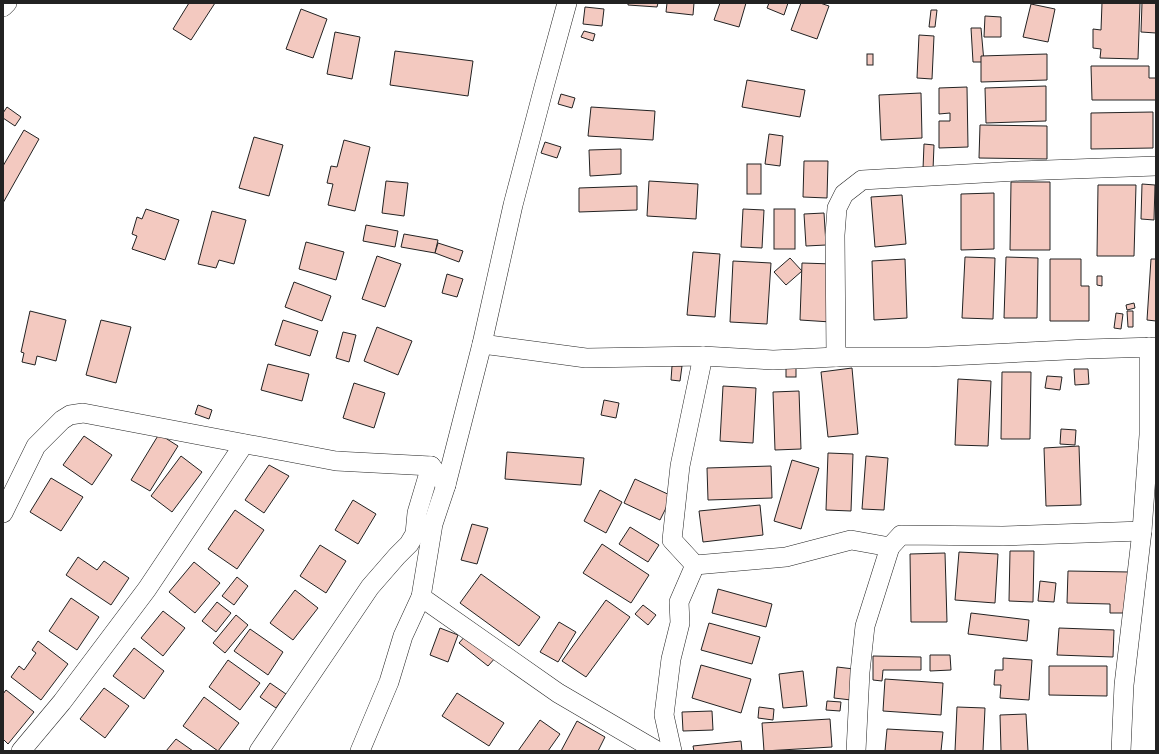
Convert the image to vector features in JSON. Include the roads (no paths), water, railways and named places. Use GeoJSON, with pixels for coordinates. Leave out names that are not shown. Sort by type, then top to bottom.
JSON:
{"type":"FeatureCollection","features":[{"type":"Feature","properties":{"kind":"street"},"geometry":{"type":"LineString","coordinates":[[3,7],[7,3]]}},
{"type":"Feature","properties":{"kind":"street"},"geometry":{"type":"LineString","coordinates":[[360,751],[389,682],[403,636],[421,597],[433,524],[446,485],[482,344],[513,205],[567,3]]}},
{"type":"Feature","properties":{"kind":"street"},"geometry":{"type":"LineString","coordinates":[[836,357],[835,235],[837,208],[844,194],[862,180],[1019,170],[1156,166]]}},
{"type":"Feature","properties":{"kind":"street"},"geometry":{"type":"LineString","coordinates":[[482,344],[586,358],[702,356],[773,360],[836,357],[928,357],[1153,347],[1149,435],[1142,531],[1124,685],[1121,751]]}},
{"type":"Feature","properties":{"kind":"street"},"geometry":{"type":"LineString","coordinates":[[695,565],[672,540],[680,466],[702,356]]}},
{"type":"Feature","properties":{"kind":"street"},"geometry":{"type":"LineString","coordinates":[[3,513],[36,446],[70,414],[82,413],[336,461],[430,466],[446,485]]}},
{"type":"Feature","properties":{"kind":"street"},"geometry":{"type":"LineString","coordinates":[[21,751],[62,702],[147,589],[244,444]]}},
{"type":"Feature","properties":{"kind":"street"},"geometry":{"type":"LineString","coordinates":[[259,751],[370,588],[409,544],[415,534],[417,513],[430,466]]}},
{"type":"Feature","properties":{"kind":"street"},"geometry":{"type":"LineString","coordinates":[[856,751],[860,672],[865,626],[890,547],[900,535],[1003,536],[1142,531]]}},
{"type":"Feature","properties":{"kind":"street"},"geometry":{"type":"LineString","coordinates":[[695,565],[786,557],[851,540],[890,547]]}},
{"type":"Feature","properties":{"kind":"street"},"geometry":{"type":"LineString","coordinates":[[672,751],[664,715],[671,659],[680,623],[679,602],[695,565]]}},
{"type":"Feature","properties":{"kind":"street"},"geometry":{"type":"LineString","coordinates":[[421,597],[558,694],[656,751]]}}]}
